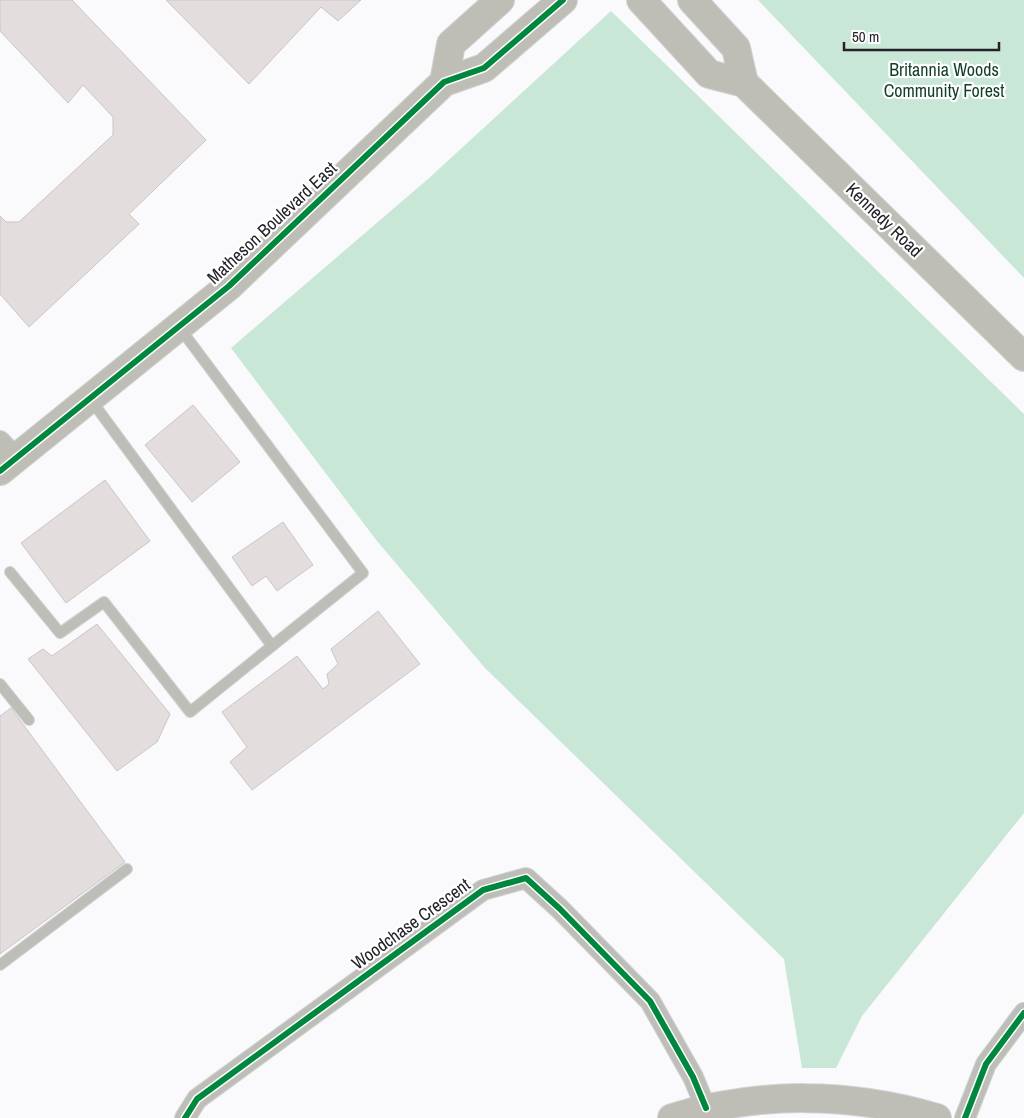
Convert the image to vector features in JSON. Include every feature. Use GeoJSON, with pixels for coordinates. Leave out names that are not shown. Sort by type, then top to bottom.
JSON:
{"type":"FeatureCollection","features":[{"type":"Feature","properties":{"kind":"street"},"geometry":{"type":"LineString","coordinates":[[444,82],[450,44],[500,0]]}},
{"type":"Feature","properties":{"kind":"street","name":"Matheson Boulevard East"},"geometry":{"type":"LineString","coordinates":[[5,457],[90,399],[228,286],[444,82],[484,68],[563,0]]}},
{"type":"Feature","properties":{"kind":"street","name":"Kennedy Road"},"geometry":{"type":"LineString","coordinates":[[641,0],[710,74],[744,83],[1024,357]]}},
{"type":"Feature","properties":{"kind":"street"},"geometry":{"type":"LineString","coordinates":[[692,0],[736,48],[744,83]]}},
{"type":"Feature","properties":{"kind":"street","name":"Woodchase Crescent"},"geometry":{"type":"LineString","coordinates":[[185,1118],[197,1099],[483,890],[526,878],[560,909],[650,1001],[692,1077],[708,1113]]}},
{"type":"Feature","properties":{"kind":"street"},"geometry":{"type":"LineString","coordinates":[[965,1118],[986,1064],[1024,1013]]}},
{"type":"Feature","properties":{"kind":"street"},"geometry":{"type":"LineString","coordinates":[[672,1118],[708,1113],[769,1100],[834,1099],[884,1105],[937,1118]]}},
{"type":"Feature","properties":{"kind":"lane"},"geometry":{"type":"LineString","coordinates":[[10,572],[60,633],[104,602],[190,712],[363,572],[179,327]]}},
{"type":"Feature","properties":{"kind":"lane"},"geometry":{"type":"LineString","coordinates":[[90,399],[272,646]]}},
{"type":"Feature","properties":{"kind":"lane"},"geometry":{"type":"LineString","coordinates":[[0,684],[29,720]]}},
{"type":"Feature","properties":{"kind":"lane"},"geometry":{"type":"LineString","coordinates":[[0,965],[127,869]]}},
{"type":"Feature","properties":{"kind":"green space","name":"Britannia Woods Community Forest"},"geometry":{"type":"Polygon","coordinates":[[[758,0],[1024,0],[1024,278],[758,0]]]}},
{"type":"Feature","properties":{"kind":"green space"},"geometry":{"type":"Polygon","coordinates":[[[611,11],[1024,414],[1024,813],[862,1016],[836,1068],[802,1068],[784,959],[485,668],[377,541],[231,348],[428,179],[611,11]]]}},
{"type":"Feature","properties":{"kind":"building"},"geometry":{"type":"Polygon","coordinates":[[[0,0],[72,0],[206,140],[129,214],[139,224],[29,327],[0,294],[0,216],[6,222],[19,222],[113,135],[113,117],[83,85],[68,103],[0,31],[0,0]]]}},
{"type":"Feature","properties":{"kind":"building"},"geometry":{"type":"Polygon","coordinates":[[[166,0],[361,0],[338,21],[321,7],[249,84],[166,0]]]}},
{"type":"Feature","properties":{"kind":"building"},"geometry":{"type":"Polygon","coordinates":[[[193,405],[240,462],[192,502],[145,445],[193,405]]]}},
{"type":"Feature","properties":{"kind":"building"},"geometry":{"type":"Polygon","coordinates":[[[105,480],[150,541],[66,603],[21,543],[105,480]]]}},
{"type":"Feature","properties":{"kind":"building"},"geometry":{"type":"Polygon","coordinates":[[[283,522],[313,565],[277,591],[266,576],[252,586],[232,557],[283,522]]]}},
{"type":"Feature","properties":{"kind":"building"},"geometry":{"type":"Polygon","coordinates":[[[378,611],[420,664],[252,790],[230,762],[247,747],[222,712],[297,656],[323,689],[329,684],[327,674],[338,664],[331,649],[378,611]]]}},
{"type":"Feature","properties":{"kind":"building"},"geometry":{"type":"Polygon","coordinates":[[[97,624],[170,714],[157,742],[117,771],[28,659],[43,649],[52,656],[97,624]]]}},
{"type":"Feature","properties":{"kind":"building"},"geometry":{"type":"Polygon","coordinates":[[[11,708],[125,862],[0,954],[0,716],[11,708]]]}},
{"type":"Feature","properties":{"kind":"cycle path"},"geometry":{"type":"LineString","coordinates":[[0,471],[229,286],[444,82],[484,68],[563,0]]}},
{"type":"Feature","properties":{"kind":"cycle path"},"geometry":{"type":"LineString","coordinates":[[185,1118],[197,1099],[483,890],[526,878],[560,909],[650,1001],[693,1077],[706,1108]]}},
{"type":"Feature","properties":{"kind":"cycle path"},"geometry":{"type":"LineString","coordinates":[[965,1118],[986,1064],[1024,1013]]}}]}
